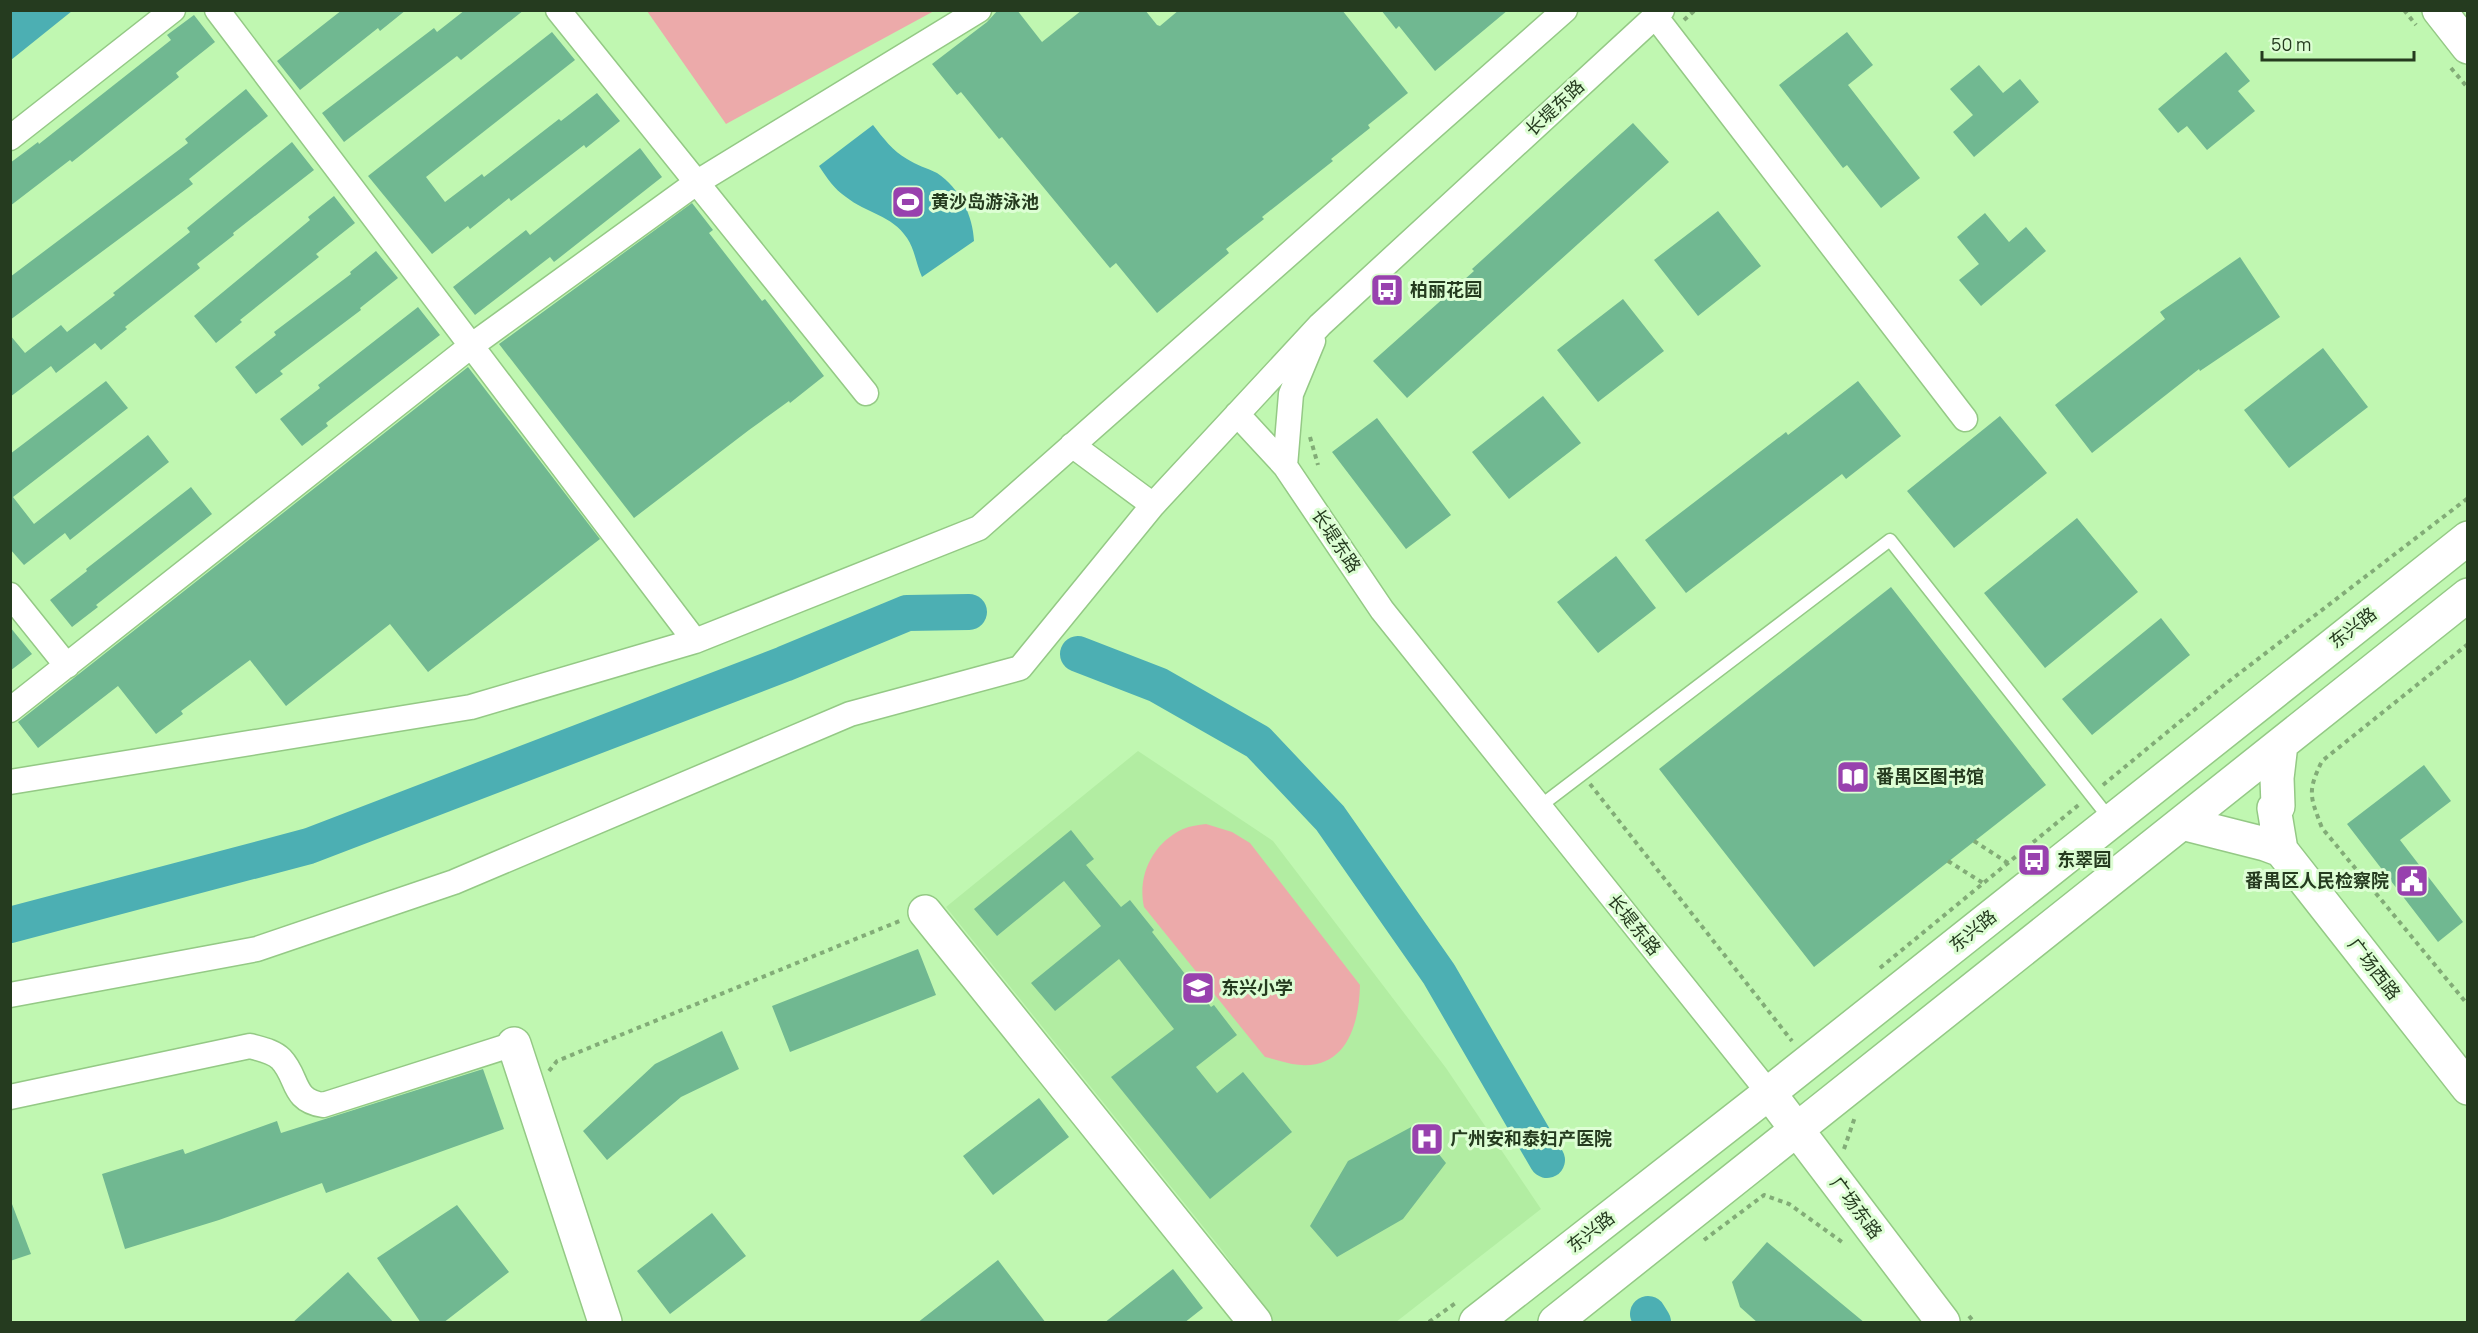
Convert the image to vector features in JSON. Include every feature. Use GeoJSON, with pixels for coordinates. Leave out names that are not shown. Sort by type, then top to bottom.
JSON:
{"type":"FeatureCollection","features":[{"type":"Feature","properties":{"kind":"main road"},"geometry":{"type":"LineString","coordinates":[[2439,10],[2468,47]]}},
{"type":"Feature","properties":{"kind":"main road","name":"东兴路"},"geometry":{"type":"LineString","coordinates":[[1471,1309],[1769,1093],[2468,538]]}},
{"type":"Feature","properties":{"kind":"main road"},"geometry":{"type":"LineString","coordinates":[[1555,1323],[2468,595]]}},
{"type":"Feature","properties":{"kind":"main road"},"geometry":{"type":"LineString","coordinates":[[2281,744],[2277,778],[2278,806],[2274,808],[2281,850]]}},
{"type":"Feature","properties":{"kind":"main road"},"geometry":{"type":"LineString","coordinates":[[2182,823],[2281,850]]}},
{"type":"Feature","properties":{"kind":"main road","name":"广场西路"},"geometry":{"type":"LineString","coordinates":[[2281,850],[2468,1088]]}},
{"type":"Feature","properties":{"kind":"main road"},"geometry":{"type":"LineString","coordinates":[[917,915],[1254,1323]]}},
{"type":"Feature","properties":{"kind":"main road"},"geometry":{"type":"LineString","coordinates":[[514,1044],[605,1323]]}},
{"type":"Feature","properties":{"kind":"main road","name":"广场东路"},"geometry":{"type":"LineString","coordinates":[[1769,1093],[1797,1131],[1955,1318]]}},
{"type":"Feature","properties":{"kind":"street"},"geometry":{"type":"LineString","coordinates":[[10,138],[173,10]]}},
{"type":"Feature","properties":{"kind":"street"},"geometry":{"type":"LineString","coordinates":[[217,10],[695,640]]}},
{"type":"Feature","properties":{"kind":"street"},"geometry":{"type":"LineString","coordinates":[[558,10],[866,393]]}},
{"type":"Feature","properties":{"kind":"street"},"geometry":{"type":"LineString","coordinates":[[10,710],[471,346],[696,183],[979,10]]}},
{"type":"Feature","properties":{"kind":"street"},"geometry":{"type":"LineString","coordinates":[[10,782],[471,707],[695,640],[979,528],[1565,10]]}},
{"type":"Feature","properties":{"kind":"street"},"geometry":{"type":"LineString","coordinates":[[1661,20],[1965,419]]}},
{"type":"Feature","properties":{"kind":"street","name":"长堤东路"},"geometry":{"type":"LineString","coordinates":[[1661,20],[1320,325],[1291,394],[1286,466],[1382,610],[1769,1093]]}},
{"type":"Feature","properties":{"kind":"street"},"geometry":{"type":"LineString","coordinates":[[10,995],[257,949],[454,882],[850,714],[1020,669],[1153,505],[1320,325]]}},
{"type":"Feature","properties":{"kind":"street"},"geometry":{"type":"LineString","coordinates":[[1238,414],[1286,466]]}},
{"type":"Feature","properties":{"kind":"street"},"geometry":{"type":"LineString","coordinates":[[1072,446],[1153,505]]}},
{"type":"Feature","properties":{"kind":"street"},"geometry":{"type":"LineString","coordinates":[[10,595],[67,666]]}},
{"type":"Feature","properties":{"kind":"street"},"geometry":{"type":"LineString","coordinates":[[10,1097],[250,1046],[267,1050],[280,1058],[298,1092],[310,1103],[324,1105],[514,1044]]}},
{"type":"Feature","properties":{"kind":"lane"},"geometry":{"type":"LineString","coordinates":[[1539,807],[1890,540],[2111,821]]}},
{"type":"Feature","properties":{"kind":"path"},"geometry":{"type":"LineString","coordinates":[[1661,20],[1695,10]]}},
{"type":"Feature","properties":{"kind":"path"},"geometry":{"type":"LineString","coordinates":[[1307,427],[1318,465]]}},
{"type":"Feature","properties":{"kind":"path"},"geometry":{"type":"LineString","coordinates":[[1874,973],[2228,682],[2468,498]]}},
{"type":"Feature","properties":{"kind":"path"},"geometry":{"type":"LineString","coordinates":[[2468,644],[2322,761],[2312,781],[2310,798],[2322,828],[2468,1005]]}},
{"type":"Feature","properties":{"kind":"path"},"geometry":{"type":"LineString","coordinates":[[1583,775],[1792,1041],[1784,1047]]}},
{"type":"Feature","properties":{"kind":"path"},"geometry":{"type":"LineString","coordinates":[[1974,841],[2008,863]]}},
{"type":"Feature","properties":{"kind":"path"},"geometry":{"type":"LineString","coordinates":[[1948,861],[1984,883]]}},
{"type":"Feature","properties":{"kind":"path"},"geometry":{"type":"LineString","coordinates":[[547,1074],[557,1061],[917,915]]}},
{"type":"Feature","properties":{"kind":"path"},"geometry":{"type":"LineString","coordinates":[[1841,1156],[1855,1116],[1861,1108]]}},
{"type":"Feature","properties":{"kind":"path"},"geometry":{"type":"LineString","coordinates":[[1697,1245],[1764,1195],[1788,1204],[1842,1242]]}},
{"type":"Feature","properties":{"kind":"path"},"geometry":{"type":"LineString","coordinates":[[1429,1323],[1471,1309]]}},
{"type":"Feature","properties":{"kind":"path"},"geometry":{"type":"LineString","coordinates":[[1955,1318],[1974,1323]]}},
{"type":"Feature","properties":{"kind":"shaded area"},"geometry":{"type":"Polygon","coordinates":[[[647,11],[934,11],[726,124],[647,11]]]}},
{"type":"Feature","properties":{"kind":"shaded area","name":"东兴小学"},"geometry":{"type":"Polygon","coordinates":[[[1138,751],[1273,841],[1446,1068],[1541,1209],[1396,1322],[1274,1322],[1222,1250],[946,907],[1138,751]]]}},
{"type":"Feature","properties":{"kind":"shaded area"},"geometry":{"type":"Polygon","coordinates":[[[1206,824],[1232,832],[1250,843],[1360,985],[1352,1031],[1337,1054],[1325,1061],[1310,1065],[1292,1064],[1265,1057],[1144,907],[1142,895],[1145,872],[1156,851],[1172,835],[1183,829],[1206,824]]]}},
{"type":"Feature","properties":{"kind":"water"},"geometry":{"type":"Polygon","coordinates":[[[11,10],[72,10],[72,11],[11,60],[11,10]]]}},
{"type":"Feature","properties":{"kind":"water","name":"黄沙岛游泳池"},"geometry":{"type":"Polygon","coordinates":[[[873,125],[888,144],[902,156],[945,179],[959,195],[968,212],[974,241],[922,277],[912,247],[901,230],[842,194],[819,166],[873,125]]]}},
{"type":"Feature","properties":{"kind":"building"},"geometry":{"type":"Polygon","coordinates":[[[342,10],[406,10],[380,31],[378,28],[300,90],[277,61],[342,10]]]}},
{"type":"Feature","properties":{"kind":"building"},"geometry":{"type":"Polygon","coordinates":[[[465,10],[524,10],[461,60],[457,56],[344,142],[322,113],[434,28],[437,32],[465,10]]]}},
{"type":"Feature","properties":{"kind":"building"},"geometry":{"type":"Polygon","coordinates":[[[998,10],[1017,10],[1042,42],[1082,10],[1145,10],[1160,26],[1179,10],[1342,10],[1408,93],[1368,125],[1370,128],[1331,159],[1333,161],[1262,217],[1264,219],[1226,249],[1229,253],[1157,313],[1116,263],[1110,268],[1002,137],[999,139],[961,92],[957,95],[932,64],[987,22],[998,10]]]}},
{"type":"Feature","properties":{"kind":"building"},"geometry":{"type":"Polygon","coordinates":[[[1381,10],[1508,10],[1435,71],[1399,26],[1396,29],[1381,10]]]}},
{"type":"Feature","properties":{"kind":"building"},"geometry":{"type":"Polygon","coordinates":[[[194,15],[215,42],[176,73],[179,77],[72,162],[70,160],[10,206],[10,163],[38,142],[39,144],[171,40],[167,35],[194,15]]]}},
{"type":"Feature","properties":{"kind":"building"},"geometry":{"type":"Polygon","coordinates":[[[552,32],[575,60],[426,177],[445,202],[482,174],[484,177],[559,119],[561,121],[597,93],[620,121],[586,148],[584,145],[511,201],[509,198],[470,229],[468,226],[432,254],[368,176],[552,32]]]}},
{"type":"Feature","properties":{"kind":"building"},"geometry":{"type":"Polygon","coordinates":[[[1847,32],[1873,65],[1848,85],[1920,178],[1881,208],[1847,165],[1843,168],[1779,85],[1847,32]]]}},
{"type":"Feature","properties":{"kind":"building"},"geometry":{"type":"Polygon","coordinates":[[[2226,52],[2250,81],[2238,91],[2255,111],[2207,150],[2187,126],[2178,133],[2158,109],[2226,52]]]}},
{"type":"Feature","properties":{"kind":"building"},"geometry":{"type":"Polygon","coordinates":[[[1979,65],[2003,93],[2020,79],[2039,102],[1974,157],[1953,132],[1973,115],[1950,89],[1979,65]]]}},
{"type":"Feature","properties":{"kind":"building"},"geometry":{"type":"Polygon","coordinates":[[[246,89],[268,116],[189,179],[193,184],[10,320],[10,277],[188,143],[185,139],[246,89]]]}},
{"type":"Feature","properties":{"kind":"building"},"geometry":{"type":"Polygon","coordinates":[[[1633,123],[1669,162],[1407,398],[1373,361],[1474,271],[1472,269],[1633,123]]]}},
{"type":"Feature","properties":{"kind":"building"},"geometry":{"type":"Polygon","coordinates":[[[292,142],[314,170],[233,233],[234,235],[197,264],[200,268],[125,327],[127,329],[101,350],[95,343],[56,373],[51,366],[10,397],[10,335],[25,353],[61,325],[67,332],[190,232],[187,228],[292,142]]]}},
{"type":"Feature","properties":{"kind":"building"},"geometry":{"type":"Polygon","coordinates":[[[640,148],[662,177],[554,262],[550,257],[475,315],[453,287],[526,230],[530,235],[640,148]]]}},
{"type":"Feature","properties":{"kind":"building"},"geometry":{"type":"Polygon","coordinates":[[[334,196],[355,223],[316,254],[319,257],[240,320],[242,322],[216,343],[194,316],[310,220],[308,217],[334,196]]]}},
{"type":"Feature","properties":{"kind":"building"},"geometry":{"type":"Polygon","coordinates":[[[692,203],[713,230],[709,233],[762,301],[765,299],[824,376],[634,518],[499,344],[692,203]]]}},
{"type":"Feature","properties":{"kind":"building"},"geometry":{"type":"Polygon","coordinates":[[[1718,211],[1761,266],[1698,316],[1654,260],[1718,211]]]}},
{"type":"Feature","properties":{"kind":"building"},"geometry":{"type":"Polygon","coordinates":[[[1985,213],[2009,242],[2026,227],[2046,251],[1981,306],[1959,280],[1979,264],[1957,237],[1985,213]]]}},
{"type":"Feature","properties":{"kind":"building"},"geometry":{"type":"Polygon","coordinates":[[[376,251],[398,278],[360,308],[361,310],[280,371],[283,374],[256,394],[235,367],[276,335],[274,332],[351,274],[350,272],[376,251]]]}},
{"type":"Feature","properties":{"kind":"building"},"geometry":{"type":"Polygon","coordinates":[[[2240,257],[2280,317],[2200,371],[2199,369],[2092,453],[2055,405],[2165,319],[2160,312],[2240,257]]]}},
{"type":"Feature","properties":{"kind":"building"},"geometry":{"type":"Polygon","coordinates":[[[1623,299],[1664,351],[1598,402],[1557,350],[1623,299]]]}},
{"type":"Feature","properties":{"kind":"building"},"geometry":{"type":"Polygon","coordinates":[[[418,307],[440,335],[326,423],[328,426],[302,446],[280,419],[320,388],[318,385],[418,307]]]}},
{"type":"Feature","properties":{"kind":"building"},"geometry":{"type":"Polygon","coordinates":[[[2323,348],[2368,407],[2289,468],[2244,410],[2323,348]]]}},
{"type":"Feature","properties":{"kind":"building"},"geometry":{"type":"Polygon","coordinates":[[[468,367],[600,539],[428,672],[390,624],[286,706],[250,660],[181,711],[183,714],[156,734],[118,686],[38,748],[18,722],[468,367]]]}},
{"type":"Feature","properties":{"kind":"building"},"geometry":{"type":"Polygon","coordinates":[[[106,381],[128,408],[13,497],[34,524],[148,435],[169,462],[70,540],[65,533],[24,565],[10,549],[10,454],[106,381]]]}},
{"type":"Feature","properties":{"kind":"building"},"geometry":{"type":"Polygon","coordinates":[[[1858,381],[1901,436],[1846,479],[1842,474],[1686,593],[1645,540],[1786,432],[1788,435],[1858,381]]]}},
{"type":"Feature","properties":{"kind":"building"},"geometry":{"type":"Polygon","coordinates":[[[1543,396],[1581,443],[1509,499],[1472,452],[1543,396]]]}},
{"type":"Feature","properties":{"kind":"building"},"geometry":{"type":"Polygon","coordinates":[[[2000,416],[2047,473],[1954,548],[1907,491],[2000,416]]]}},
{"type":"Feature","properties":{"kind":"building"},"geometry":{"type":"Polygon","coordinates":[[[1377,418],[1451,515],[1406,549],[1332,452],[1377,418]]]}},
{"type":"Feature","properties":{"kind":"building"},"geometry":{"type":"Polygon","coordinates":[[[191,487],[212,514],[96,605],[98,607],[72,627],[50,600],[191,487]]]}},
{"type":"Feature","properties":{"kind":"building"},"geometry":{"type":"Polygon","coordinates":[[[2077,518],[2138,592],[2045,668],[1984,593],[2077,518]]]}},
{"type":"Feature","properties":{"kind":"building"},"geometry":{"type":"Polygon","coordinates":[[[1616,556],[1656,608],[1598,653],[1557,602],[1616,556]]]}},
{"type":"Feature","properties":{"kind":"building","name":"番禺区图书馆"},"geometry":{"type":"Polygon","coordinates":[[[1891,587],[2046,785],[1814,967],[1659,769],[1891,587]]]}},
{"type":"Feature","properties":{"kind":"building"},"geometry":{"type":"Polygon","coordinates":[[[2161,618],[2190,655],[2092,735],[2062,699],[2161,618]]]}},
{"type":"Feature","properties":{"kind":"building"},"geometry":{"type":"Polygon","coordinates":[[[10,627],[32,654],[10,671],[10,627]]]}},
{"type":"Feature","properties":{"kind":"building","name":"番禺区人民检察院"},"geometry":{"type":"Polygon","coordinates":[[[2424,765],[2451,801],[2400,840],[2463,922],[2438,942],[2347,824],[2424,765]]]}},
{"type":"Feature","properties":{"kind":"building"},"geometry":{"type":"Polygon","coordinates":[[[1071,830],[1094,859],[1086,865],[1121,907],[1130,900],[1211,1007],[1214,1005],[1237,1035],[1196,1067],[1217,1093],[1243,1072],[1292,1132],[1210,1199],[1111,1077],[1174,1029],[1119,959],[1055,1011],[1031,983],[1101,926],[1064,881],[997,936],[974,909],[1071,830]]]}},
{"type":"Feature","properties":{"kind":"building"},"geometry":{"type":"Polygon","coordinates":[[[918,949],[936,995],[790,1052],[772,1006],[918,949]]]}},
{"type":"Feature","properties":{"kind":"building"},"geometry":{"type":"Polygon","coordinates":[[[722,1031],[739,1069],[681,1097],[607,1160],[583,1131],[655,1064],[722,1031]]]}},
{"type":"Feature","properties":{"kind":"building"},"geometry":{"type":"Polygon","coordinates":[[[483,1069],[504,1129],[326,1193],[322,1183],[219,1220],[125,1249],[102,1174],[183,1149],[185,1154],[277,1121],[281,1133],[483,1069]]]}},
{"type":"Feature","properties":{"kind":"building"},"geometry":{"type":"Polygon","coordinates":[[[1039,1098],[1069,1137],[993,1195],[963,1156],[1039,1098]]]}},
{"type":"Feature","properties":{"kind":"building"},"geometry":{"type":"Polygon","coordinates":[[[1415,1125],[1446,1163],[1403,1219],[1337,1257],[1310,1226],[1348,1161],[1415,1125]]]}},
{"type":"Feature","properties":{"kind":"building"},"geometry":{"type":"Polygon","coordinates":[[[12,1204],[31,1254],[10,1261],[10,1205],[12,1204]]]}},
{"type":"Feature","properties":{"kind":"building"},"geometry":{"type":"Polygon","coordinates":[[[457,1205],[509,1272],[443,1323],[421,1323],[377,1258],[457,1205]]]}},
{"type":"Feature","properties":{"kind":"building"},"geometry":{"type":"Polygon","coordinates":[[[712,1213],[746,1256],[670,1314],[637,1271],[712,1213]]]}},
{"type":"Feature","properties":{"kind":"building"},"geometry":{"type":"Polygon","coordinates":[[[1767,1242],[1865,1323],[1758,1323],[1740,1307],[1732,1282],[1767,1242]]]}},
{"type":"Feature","properties":{"kind":"building"},"geometry":{"type":"Polygon","coordinates":[[[998,1260],[1046,1323],[917,1323],[998,1260]]]}},
{"type":"Feature","properties":{"kind":"building"},"geometry":{"type":"Polygon","coordinates":[[[1173,1269],[1203,1308],[1184,1323],[1104,1323],[1173,1269]]]}},
{"type":"Feature","properties":{"kind":"building"},"geometry":{"type":"Polygon","coordinates":[[[348,1272],[394,1323],[292,1323],[348,1272]]]}},
{"type":"Feature","properties":{"kind":"waterway"},"geometry":{"type":"LineString","coordinates":[[10,925],[309,846],[784,664],[907,613],[969,612]]}},
{"type":"Feature","properties":{"kind":"waterway"},"geometry":{"type":"LineString","coordinates":[[1078,654],[1158,685],[1258,742],[1330,818],[1439,974],[1547,1160]]}},
{"type":"Feature","properties":{"kind":"waterway"},"geometry":{"type":"LineString","coordinates":[[1648,1314],[1653,1322]]}},
{"type":"Feature","properties":{"kind":"place","name":"黄沙岛游泳池"},"geometry":{"type":"Point","coordinates":[908,202]}},
{"type":"Feature","properties":{"kind":"place","name":"柏丽花园"},"geometry":{"type":"Point","coordinates":[1387,290]}},
{"type":"Feature","properties":{"kind":"place","name":"番禺区图书馆"},"geometry":{"type":"Point","coordinates":[1853,777]}},
{"type":"Feature","properties":{"kind":"place","name":"东翠园"},"geometry":{"type":"Point","coordinates":[2034,860]}},
{"type":"Feature","properties":{"kind":"place","name":"番禺区人民检察院"},"geometry":{"type":"Point","coordinates":[2412,881]}},
{"type":"Feature","properties":{"kind":"place","name":"东兴小学"},"geometry":{"type":"Point","coordinates":[1198,988]}},
{"type":"Feature","properties":{"kind":"place","name":"广州安和泰妇产医院"},"geometry":{"type":"Point","coordinates":[1427,1139]}}]}
